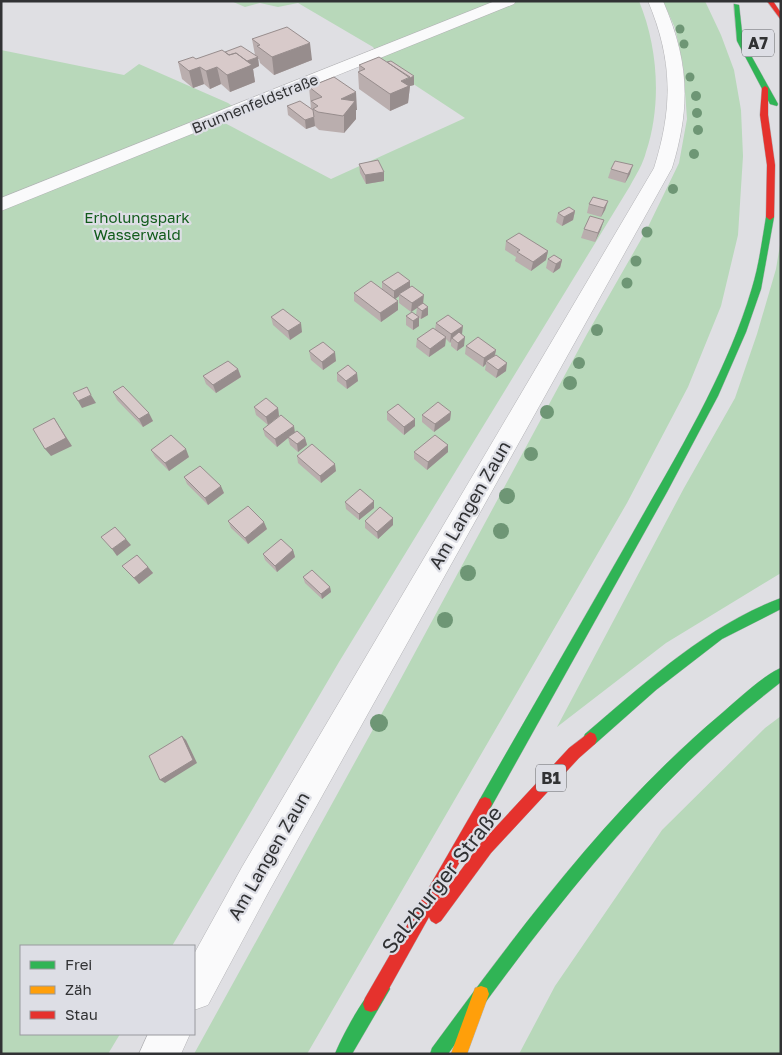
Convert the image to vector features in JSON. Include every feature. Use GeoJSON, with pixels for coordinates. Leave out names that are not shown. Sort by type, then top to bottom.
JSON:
{"type":"FeatureCollection","features":[{"type":"Feature","properties":{"kind":"main road"},"geometry":{"type":"LineString","coordinates":[[771,1],[781,8]]}},
{"type":"Feature","properties":{"kind":"main road","name":"A7"},"geometry":{"type":"LineString","coordinates":[[771,1],[781,18]]}},
{"type":"Feature","properties":{"kind":"main road"},"geometry":{"type":"LineString","coordinates":[[734,3],[740,41],[781,116]]}},
{"type":"Feature","properties":{"kind":"main road","name":"A7"},"geometry":{"type":"LineString","coordinates":[[734,3],[751,31]]}},
{"type":"Feature","properties":{"kind":"main road"},"geometry":{"type":"LineString","coordinates":[[371,1004],[671,475],[718,385],[740,337],[756,288],[765,252],[771,212],[771,165],[764,115],[765,88]]}},
{"type":"Feature","properties":{"kind":"main road","name":"Salzburger Straße"},"geometry":{"type":"LineString","coordinates":[[343,1054],[371,1004],[486,848],[574,753],[651,686],[718,636],[781,603]]}},
{"type":"Feature","properties":{"kind":"main road"},"geometry":{"type":"LineString","coordinates":[[438,1054],[481,994],[562,890],[644,793],[747,699],[781,674]]}},
{"type":"Feature","properties":{"kind":"main road"},"geometry":{"type":"LineString","coordinates":[[459,1054],[481,994]]}},
{"type":"Feature","properties":{"kind":"street","name":"Brunnenfeldstraße"},"geometry":{"type":"LineString","coordinates":[[1,205],[509,1]]}},
{"type":"Feature","properties":{"kind":"street","name":"Am Langen Zaun"},"geometry":{"type":"LineString","coordinates":[[195,989],[255,880],[663,168],[673,137],[676,105],[675,76],[668,32],[655,1]]}},
{"type":"Feature","properties":{"kind":"street"},"geometry":{"type":"LineString","coordinates":[[159,1054],[169,1035]]}},
{"type":"Feature","properties":{"kind":"green space","name":"Erholungspark Wasserwald"},"geometry":{"type":"Polygon","coordinates":[[[231,1],[639,1],[650,37],[656,76],[656,95],[651,134],[643,161],[630,186],[339,662],[173,945],[20,945],[20,1035],[119,1035],[108,1054],[1,1054],[1,50],[124,75],[139,64],[228,103],[235,108],[221,121],[331,179],[465,118],[386,66],[373,47],[298,3],[278,7],[260,3],[245,7],[231,1]]]}},
{"type":"Feature","properties":{"kind":"green space"},"geometry":{"type":"Polygon","coordinates":[[[663,1],[705,1],[721,35],[734,70],[741,110],[743,156],[738,235],[721,306],[688,387],[627,503],[307,1054],[194,1054],[398,684],[587,334],[647,229],[679,163],[687,119],[683,65],[675,28],[663,1]]]}},
{"type":"Feature","properties":{"kind":"green space"},"geometry":{"type":"Polygon","coordinates":[[[781,239],[781,573],[666,643],[557,727],[684,488],[735,398],[757,334],[776,269],[781,239]]]}},
{"type":"Feature","properties":{"kind":"green space"},"geometry":{"type":"Polygon","coordinates":[[[781,716],[781,1054],[519,1054],[555,986],[662,830],[765,728],[781,716]]]}},
{"type":"Feature","properties":{"kind":"building"},"geometry":{"type":"Polygon","coordinates":[[[287,27],[310,43],[272,57],[257,46],[260,45],[252,39],[287,27]]]}},
{"type":"Feature","properties":{"kind":"building"},"geometry":{"type":"Polygon","coordinates":[[[241,46],[258,57],[247,61],[236,53],[229,55],[225,52],[241,46]]]}},
{"type":"Feature","properties":{"kind":"building"},"geometry":{"type":"Polygon","coordinates":[[[222,50],[229,55],[236,53],[252,65],[227,75],[217,67],[206,71],[200,67],[189,71],[178,62],[193,57],[196,59],[222,50]]]}},
{"type":"Feature","properties":{"kind":"building"},"geometry":{"type":"Polygon","coordinates":[[[379,57],[410,77],[401,81],[409,86],[390,94],[358,72],[365,69],[359,65],[379,57]]]}},
{"type":"Feature","properties":{"kind":"building"},"geometry":{"type":"Polygon","coordinates":[[[391,61],[414,76],[410,78],[387,62],[391,61]]]}},
{"type":"Feature","properties":{"kind":"building"},"geometry":{"type":"Polygon","coordinates":[[[334,77],[356,92],[341,99],[355,101],[343,116],[318,112],[313,109],[318,106],[311,101],[322,97],[309,87],[334,77]]]}},
{"type":"Feature","properties":{"kind":"building"},"geometry":{"type":"Polygon","coordinates":[[[300,101],[313,110],[314,117],[305,120],[287,106],[300,101]]]}},
{"type":"Feature","properties":{"kind":"building"},"geometry":{"type":"Polygon","coordinates":[[[378,160],[384,172],[365,175],[359,164],[378,160]]]}},
{"type":"Feature","properties":{"kind":"building"},"geometry":{"type":"Polygon","coordinates":[[[615,161],[633,165],[628,174],[611,169],[615,161]]]}},
{"type":"Feature","properties":{"kind":"building"},"geometry":{"type":"Polygon","coordinates":[[[593,197],[608,201],[604,208],[589,204],[593,197]]]}},
{"type":"Feature","properties":{"kind":"building"},"geometry":{"type":"Polygon","coordinates":[[[569,207],[575,211],[564,217],[558,213],[569,207]]]}},
{"type":"Feature","properties":{"kind":"building"},"geometry":{"type":"Polygon","coordinates":[[[590,216],[604,220],[598,233],[584,229],[590,216]]]}},
{"type":"Feature","properties":{"kind":"building"},"geometry":{"type":"Polygon","coordinates":[[[519,233],[548,251],[533,262],[517,252],[520,250],[506,241],[519,233]]]}},
{"type":"Feature","properties":{"kind":"building"},"geometry":{"type":"Polygon","coordinates":[[[554,255],[562,260],[556,264],[548,259],[554,255]]]}},
{"type":"Feature","properties":{"kind":"building"},"geometry":{"type":"Polygon","coordinates":[[[398,272],[410,281],[394,291],[382,282],[398,272]]]}},
{"type":"Feature","properties":{"kind":"building"},"geometry":{"type":"Polygon","coordinates":[[[371,281],[398,301],[380,313],[354,293],[371,281]]]}},
{"type":"Feature","properties":{"kind":"building"},"geometry":{"type":"Polygon","coordinates":[[[412,286],[424,295],[412,303],[399,294],[412,286]]]}},
{"type":"Feature","properties":{"kind":"building"},"geometry":{"type":"Polygon","coordinates":[[[423,303],[428,307],[422,311],[417,307],[423,303]]]}},
{"type":"Feature","properties":{"kind":"building"},"geometry":{"type":"Polygon","coordinates":[[[283,309],[301,323],[288,331],[271,317],[283,309]]]}},
{"type":"Feature","properties":{"kind":"building"},"geometry":{"type":"Polygon","coordinates":[[[412,312],[419,317],[413,321],[406,316],[412,312]]]}},
{"type":"Feature","properties":{"kind":"building"},"geometry":{"type":"Polygon","coordinates":[[[448,315],[463,326],[451,334],[436,323],[448,315]]]}},
{"type":"Feature","properties":{"kind":"building"},"geometry":{"type":"Polygon","coordinates":[[[433,328],[446,337],[430,349],[417,339],[433,328]]]}},
{"type":"Feature","properties":{"kind":"building"},"geometry":{"type":"Polygon","coordinates":[[[459,332],[465,337],[458,343],[452,338],[459,332]]]}},
{"type":"Feature","properties":{"kind":"building"},"geometry":{"type":"Polygon","coordinates":[[[478,337],[496,350],[484,358],[466,346],[478,337]]]}},
{"type":"Feature","properties":{"kind":"building"},"geometry":{"type":"Polygon","coordinates":[[[323,342],[335,352],[322,362],[309,351],[323,342]]]}},
{"type":"Feature","properties":{"kind":"building"},"geometry":{"type":"Polygon","coordinates":[[[496,355],[507,363],[498,370],[486,361],[496,355]]]}},
{"type":"Feature","properties":{"kind":"building"},"geometry":{"type":"Polygon","coordinates":[[[228,361],[238,369],[213,385],[203,376],[228,361]]]}},
{"type":"Feature","properties":{"kind":"building"},"geometry":{"type":"Polygon","coordinates":[[[348,365],[357,373],[346,381],[337,373],[348,365]]]}},
{"type":"Feature","properties":{"kind":"building"},"geometry":{"type":"Polygon","coordinates":[[[123,386],[149,413],[139,419],[113,392],[123,386]]]}},
{"type":"Feature","properties":{"kind":"building"},"geometry":{"type":"Polygon","coordinates":[[[87,387],[91,395],[78,401],[73,393],[87,387]]]}},
{"type":"Feature","properties":{"kind":"building"},"geometry":{"type":"Polygon","coordinates":[[[266,398],[278,408],[266,417],[254,407],[266,398]]]}},
{"type":"Feature","properties":{"kind":"building"},"geometry":{"type":"Polygon","coordinates":[[[438,402],[451,412],[435,424],[422,415],[438,402]]]}},
{"type":"Feature","properties":{"kind":"building"},"geometry":{"type":"Polygon","coordinates":[[[398,404],[415,419],[404,427],[387,412],[398,404]]]}},
{"type":"Feature","properties":{"kind":"building"},"geometry":{"type":"Polygon","coordinates":[[[281,415],[294,426],[275,439],[263,429],[281,415]]]}},
{"type":"Feature","properties":{"kind":"building"},"geometry":{"type":"Polygon","coordinates":[[[54,418],[66,438],[45,449],[33,429],[54,418]]]}},
{"type":"Feature","properties":{"kind":"building"},"geometry":{"type":"Polygon","coordinates":[[[297,431],[305,438],[297,444],[288,437],[297,431]]]}},
{"type":"Feature","properties":{"kind":"building"},"geometry":{"type":"Polygon","coordinates":[[[171,435],[186,449],[165,463],[151,450],[171,435]]]}},
{"type":"Feature","properties":{"kind":"building"},"geometry":{"type":"Polygon","coordinates":[[[435,435],[448,445],[428,462],[414,452],[435,435]]]}},
{"type":"Feature","properties":{"kind":"building"},"geometry":{"type":"Polygon","coordinates":[[[312,444],[335,464],[320,476],[297,456],[312,444]]]}},
{"type":"Feature","properties":{"kind":"building"},"geometry":{"type":"Polygon","coordinates":[[[200,466],[221,486],[205,498],[184,477],[200,466]]]}},
{"type":"Feature","properties":{"kind":"building"},"geometry":{"type":"Polygon","coordinates":[[[360,489],[374,501],[359,514],[345,502],[360,489]]]}},
{"type":"Feature","properties":{"kind":"building"},"geometry":{"type":"Polygon","coordinates":[[[248,506],[264,522],[245,538],[228,521],[248,506]]]}},
{"type":"Feature","properties":{"kind":"building"},"geometry":{"type":"Polygon","coordinates":[[[380,507],[393,518],[377,532],[365,521],[380,507]]]}},
{"type":"Feature","properties":{"kind":"building"},"geometry":{"type":"Polygon","coordinates":[[[115,527],[126,539],[112,549],[101,537],[115,527]]]}},
{"type":"Feature","properties":{"kind":"building"},"geometry":{"type":"Polygon","coordinates":[[[281,539],[293,550],[275,566],[263,554],[281,539]]]}},
{"type":"Feature","properties":{"kind":"building"},"geometry":{"type":"Polygon","coordinates":[[[137,555],[148,567],[134,578],[122,566],[137,555]]]}},
{"type":"Feature","properties":{"kind":"building"},"geometry":{"type":"Polygon","coordinates":[[[312,570],[330,587],[321,594],[303,577],[312,570]]]}},
{"type":"Feature","properties":{"kind":"building"},"geometry":{"type":"Polygon","coordinates":[[[182,736],[193,760],[160,780],[149,756],[182,736]]]}},
{"type":"Feature","properties":{"kind":"traffic: fast"},"geometry":{"type":"LineString","coordinates":[[736,5],[740,41],[774,104]]}},
{"type":"Feature","properties":{"kind":"traffic: fast"},"geometry":{"type":"LineString","coordinates":[[485,804],[663,489],[713,396],[741,332],[756,289],[770,217]]}},
{"type":"Feature","properties":{"kind":"traffic: fast"},"geometry":{"type":"LineString","coordinates":[[590,739],[651,686],[718,635],[781,603]]}},
{"type":"Feature","properties":{"kind":"traffic: fast"},"geometry":{"type":"LineString","coordinates":[[438,1054],[524,938],[616,826],[695,746],[781,674]]}},
{"type":"Feature","properties":{"kind":"traffic: fast"},"geometry":{"type":"LineString","coordinates":[[343,1054],[371,1004],[382,989]]}},
{"type":"Feature","properties":{"kind":"traffic: slow"},"geometry":{"type":"LineString","coordinates":[[459,1054],[481,994]]}},
{"type":"Feature","properties":{"kind":"traffic: jam"},"geometry":{"type":"LineString","coordinates":[[770,1],[781,18]]}},
{"type":"Feature","properties":{"kind":"traffic: jam"},"geometry":{"type":"LineString","coordinates":[[765,88],[764,115],[771,165],[770,217]]}},
{"type":"Feature","properties":{"kind":"traffic: jam"},"geometry":{"type":"LineString","coordinates":[[436,916],[486,848],[574,753],[590,739]]}},
{"type":"Feature","properties":{"kind":"traffic: jam"},"geometry":{"type":"LineString","coordinates":[[371,1004],[485,804]]}}]}
